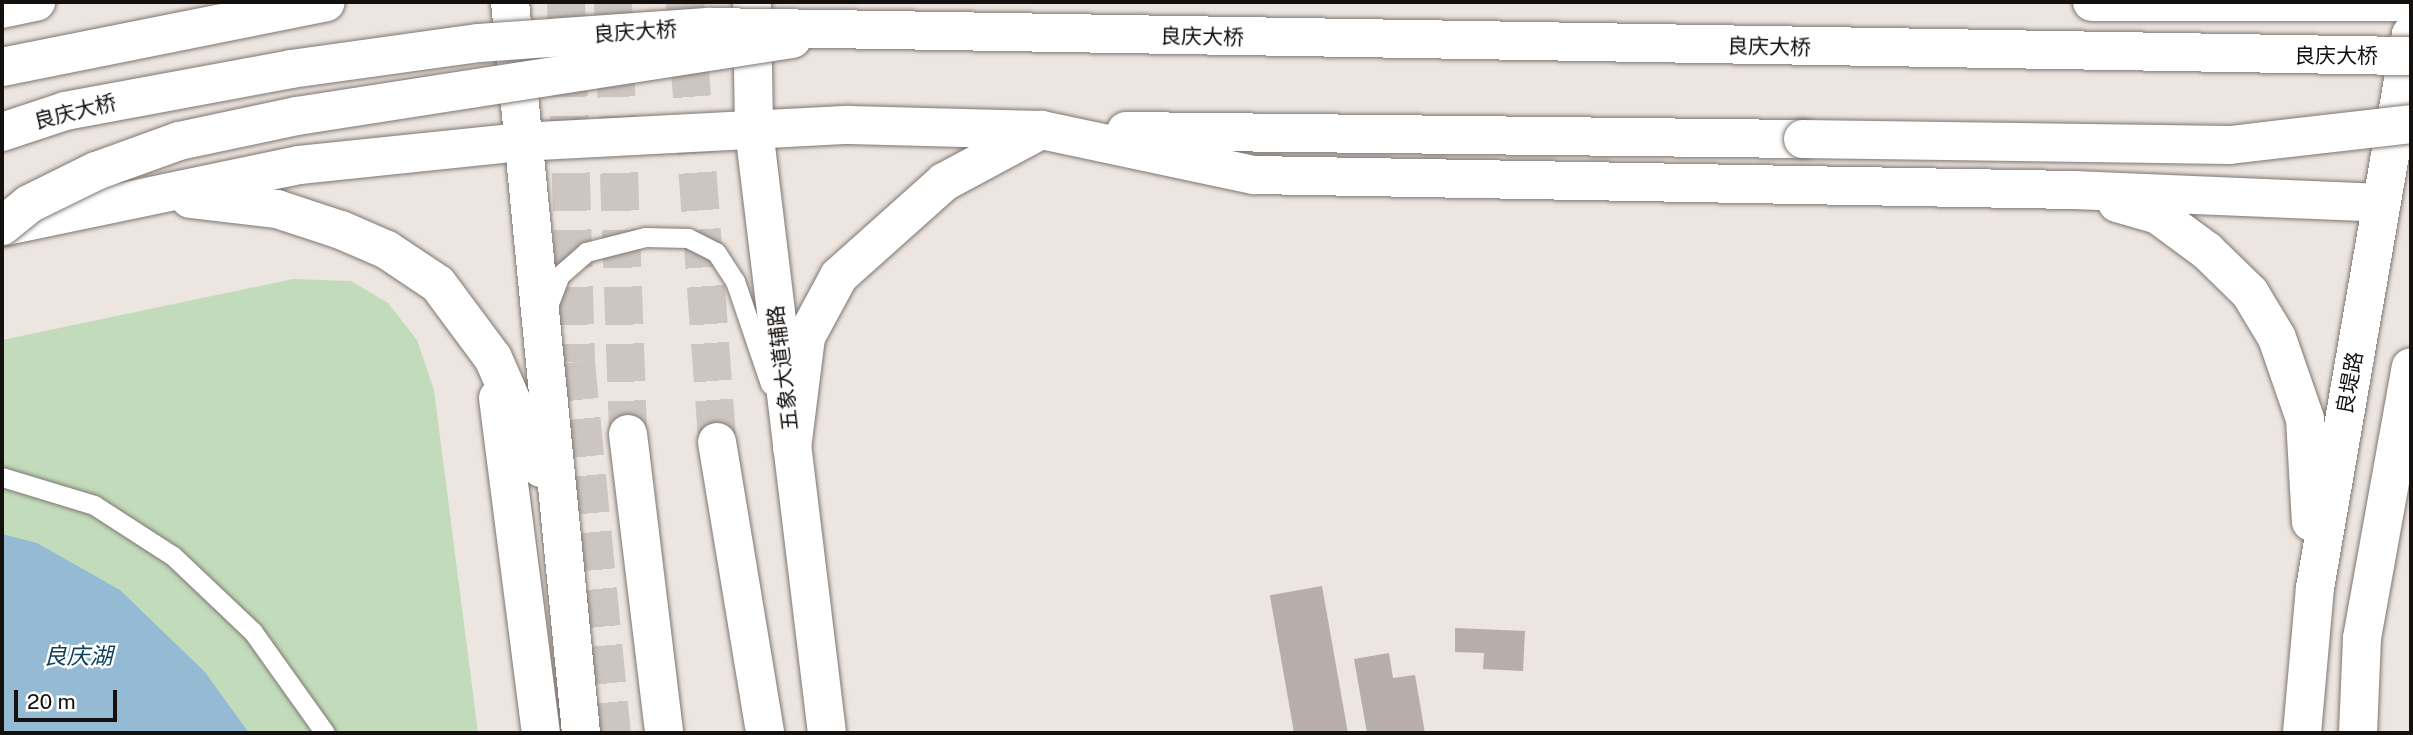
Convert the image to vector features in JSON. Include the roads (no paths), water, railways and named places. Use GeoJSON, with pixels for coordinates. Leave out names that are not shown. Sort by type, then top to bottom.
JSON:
{"type":"FeatureCollection","features":[{"type":"Feature","properties":{"kind":"main road"},"geometry":{"type":"LineString","coordinates":[[2,9],[36,2]]}},
{"type":"Feature","properties":{"kind":"main road"},"geometry":{"type":"LineString","coordinates":[[2,67],[326,2]]}},
{"type":"Feature","properties":{"kind":"main road"},"geometry":{"type":"LineString","coordinates":[[510,2],[520,142],[581,733]]}},
{"type":"Feature","properties":{"kind":"main road","name":"五象大道辅路"},"geometry":{"type":"LineString","coordinates":[[752,2],[754,130],[827,733]]}},
{"type":"Feature","properties":{"kind":"main road"},"geometry":{"type":"LineString","coordinates":[[2092,2],[2411,2]]}},
{"type":"Feature","properties":{"kind":"main road","name":"良庆大桥"},"geometry":{"type":"LineString","coordinates":[[2,132],[65,111],[291,69],[479,43],[710,27],[2411,56]]}},
{"type":"Feature","properties":{"kind":"main road"},"geometry":{"type":"LineString","coordinates":[[2,227],[29,204],[96,171],[179,141],[297,116],[848,30]]}},
{"type":"Feature","properties":{"kind":"main road","name":"良堤路"},"geometry":{"type":"LineString","coordinates":[[2302,733],[2315,588],[2411,34]]}},
{"type":"Feature","properties":{"kind":"main road"},"geometry":{"type":"LineString","coordinates":[[2,227],[299,166],[520,142],[754,130],[1042,130],[2230,145],[2411,124]]}},
{"type":"Feature","properties":{"kind":"main road"},"geometry":{"type":"LineString","coordinates":[[792,448],[806,337],[839,276],[944,182],[1042,130],[1254,175],[2075,190],[2381,203]]}},
{"type":"Feature","properties":{"kind":"main road"},"geometry":{"type":"LineString","coordinates":[[2075,190],[2158,215],[2197,244],[2249,293],[2277,338],[2305,419],[2315,588]]}},
{"type":"Feature","properties":{"kind":"main road"},"geometry":{"type":"LineString","coordinates":[[157,195],[277,209],[387,250],[438,284],[493,358],[557,505]]}},
{"type":"Feature","properties":{"kind":"main road"},"geometry":{"type":"LineString","coordinates":[[493,358],[541,733]]}},
{"type":"Feature","properties":{"kind":"main road"},"geometry":{"type":"LineString","coordinates":[[2358,733],[2362,638],[2411,367]]}},
{"type":"Feature","properties":{"kind":"main road"},"geometry":{"type":"LineString","coordinates":[[628,434],[664,733]]}},
{"type":"Feature","properties":{"kind":"main road"},"geometry":{"type":"LineString","coordinates":[[717,442],[765,733]]}},
{"type":"Feature","properties":{"kind":"lane"},"geometry":{"type":"LineString","coordinates":[[544,382],[548,299],[560,275],[610,242],[688,238],[716,252],[735,281],[792,448]]}},
{"type":"Feature","properties":{"kind":"lane"},"geometry":{"type":"LineString","coordinates":[[2,477],[94,505],[173,556],[253,632],[325,733]]}},
{"type":"Feature","properties":{"kind":"water","name":"良庆湖"},"geometry":{"type":"Polygon","coordinates":[[[2,534],[37,543],[120,590],[205,672],[249,733],[2,733],[2,534]]]}},
{"type":"Feature","properties":{"kind":"tunnel"},"geometry":{"type":"LineString","coordinates":[[566,2],[576,362],[612,733]]}},
{"type":"Feature","properties":{"kind":"tunnel"},"geometry":{"type":"LineString","coordinates":[[613,2],[628,434]]}},
{"type":"Feature","properties":{"kind":"tunnel"},"geometry":{"type":"LineString","coordinates":[[685,2],[717,442]]}}]}
